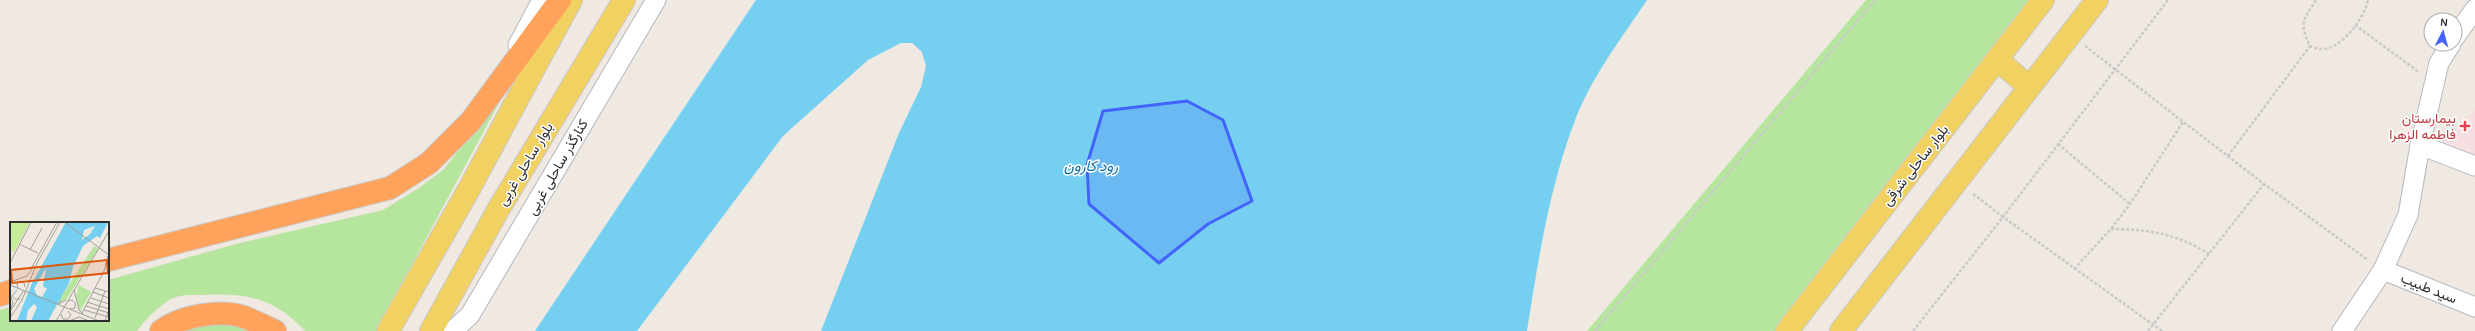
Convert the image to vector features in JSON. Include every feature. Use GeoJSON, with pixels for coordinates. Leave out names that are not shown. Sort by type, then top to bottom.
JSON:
{"type":"FeatureCollection","features":[{"type":"Feature","properties":{"kind":"highway"},"geometry":{"type":"LineString","coordinates":[[109,260],[390,188],[429,163],[471,121],[560,0]]}},
{"type":"Feature","properties":{"kind":"highway"},"geometry":{"type":"LineString","coordinates":[[0,295],[10,291]]}},
{"type":"Feature","properties":{"kind":"highway"},"geometry":{"type":"LineString","coordinates":[[161,331],[169,325],[205,314],[242,316],[275,331]]}},
{"type":"Feature","properties":{"kind":"main road"},"geometry":{"type":"LineString","coordinates":[[388,331],[468,191],[571,0]]}},
{"type":"Feature","properties":{"kind":"main road","name":"بلوار ساحلی غربی"},"geometry":{"type":"LineString","coordinates":[[431,331],[498,210],[624,0]]}},
{"type":"Feature","properties":{"kind":"main road","name":"بلوار ساحلی شرقی"},"geometry":{"type":"LineString","coordinates":[[1787,331],[2043,0]]}},
{"type":"Feature","properties":{"kind":"main road"},"geometry":{"type":"LineString","coordinates":[[1841,331],[2097,0]]}},
{"type":"Feature","properties":{"kind":"main road"},"geometry":{"type":"LineString","coordinates":[[1997,59],[2029,87]]}},
{"type":"Feature","properties":{"kind":"street"},"geometry":{"type":"LineString","coordinates":[[492,93],[542,0]]}},
{"type":"Feature","properties":{"kind":"street","name":"کنارگذر ساحلی غربی"},"geometry":{"type":"LineString","coordinates":[[453,331],[470,315],[656,0]]}},
{"type":"Feature","properties":{"kind":"street"},"geometry":{"type":"LineString","coordinates":[[2463,26],[2475,9]]}},
{"type":"Feature","properties":{"kind":"street"},"geometry":{"type":"LineString","coordinates":[[2342,331],[2383,270],[2408,215],[2420,145],[2438,63],[2446,52]]}},
{"type":"Feature","properties":{"kind":"street"},"geometry":{"type":"LineString","coordinates":[[2420,145],[2475,166]]}},
{"type":"Feature","properties":{"kind":"street","name":"سید طبیب"},"geometry":{"type":"LineString","coordinates":[[2383,270],[2475,307]]}},
{"type":"Feature","properties":{"kind":"path"},"geometry":{"type":"LineString","coordinates":[[1595,331],[1874,0]]}},
{"type":"Feature","properties":{"kind":"path"},"geometry":{"type":"LineString","coordinates":[[1914,331],[2003,217],[2168,0]]}},
{"type":"Feature","properties":{"kind":"path"},"geometry":{"type":"LineString","coordinates":[[2316,0],[2303,19],[2302,30],[2310,46],[2322,49],[2344,41],[2367,7],[2368,0]]}},
{"type":"Feature","properties":{"kind":"path"},"geometry":{"type":"LineString","coordinates":[[2355,25],[2434,84]]}},
{"type":"Feature","properties":{"kind":"path"},"geometry":{"type":"LineString","coordinates":[[2070,35],[2264,184],[2383,270]]}},
{"type":"Feature","properties":{"kind":"path"},"geometry":{"type":"LineString","coordinates":[[2228,156],[2310,46]]}},
{"type":"Feature","properties":{"kind":"path"},"geometry":{"type":"LineString","coordinates":[[2074,269],[2111,229],[2130,204],[2183,122]]}},
{"type":"Feature","properties":{"kind":"path"},"geometry":{"type":"LineString","coordinates":[[2058,144],[2130,204]]}},
{"type":"Feature","properties":{"kind":"path"},"geometry":{"type":"LineString","coordinates":[[1957,181],[2074,269],[2162,331]]}},
{"type":"Feature","properties":{"kind":"path"},"geometry":{"type":"LineString","coordinates":[[2148,331],[2264,184]]}},
{"type":"Feature","properties":{"kind":"path"},"geometry":{"type":"LineString","coordinates":[[2111,229],[2153,230],[2173,235],[2192,243],[2209,254]]}},
{"type":"Feature","properties":{"kind":"highlighted area"},"geometry":{"type":"Polygon","coordinates":[[[1187,101],[1223,120],[1252,201],[1208,224],[1159,263],[1089,204],[1087,165],[1103,111],[1187,101]]]}},
{"type":"Feature","properties":{"kind":"shaded area","name":"بیمارستان فاطمه الزهرا"},"geometry":{"type":"Polygon","coordinates":[[[2475,110],[2475,158],[2436,143],[2475,110]]]}},
{"type":"Feature","properties":{"kind":"green space"},"geometry":{"type":"Polygon","coordinates":[[[1866,0],[2044,0],[1788,331],[1587,331],[1866,0]]]}},
{"type":"Feature","properties":{"kind":"green space"},"geometry":{"type":"Polygon","coordinates":[[[505,92],[376,331],[305,331],[282,311],[259,300],[234,295],[188,295],[173,298],[163,304],[144,322],[137,331],[0,331],[0,310],[10,307],[10,321],[109,321],[109,280],[236,244],[383,210],[419,188],[444,169],[505,92]]]}},
{"type":"Feature","properties":{"kind":"green space"},"geometry":{"type":"Polygon","coordinates":[[[214,316],[269,331],[172,331],[214,316]]]}},
{"type":"Feature","properties":{"kind":"water","name":"رود کارون"},"geometry":{"type":"Polygon","coordinates":[[[756,0],[1647,0],[1597,75],[1588,91],[1574,123],[1565,148],[1551,199],[1540,252],[1527,331],[821,331],[899,133],[921,87],[926,66],[922,52],[912,43],[901,43],[868,60],[783,136],[637,331],[535,331],[756,0]]]}},
{"type":"Feature","properties":{"kind":"place","name":"بیمارستان فاطمه الزهرا"},"geometry":{"type":"Point","coordinates":[2465,126]}}]}
